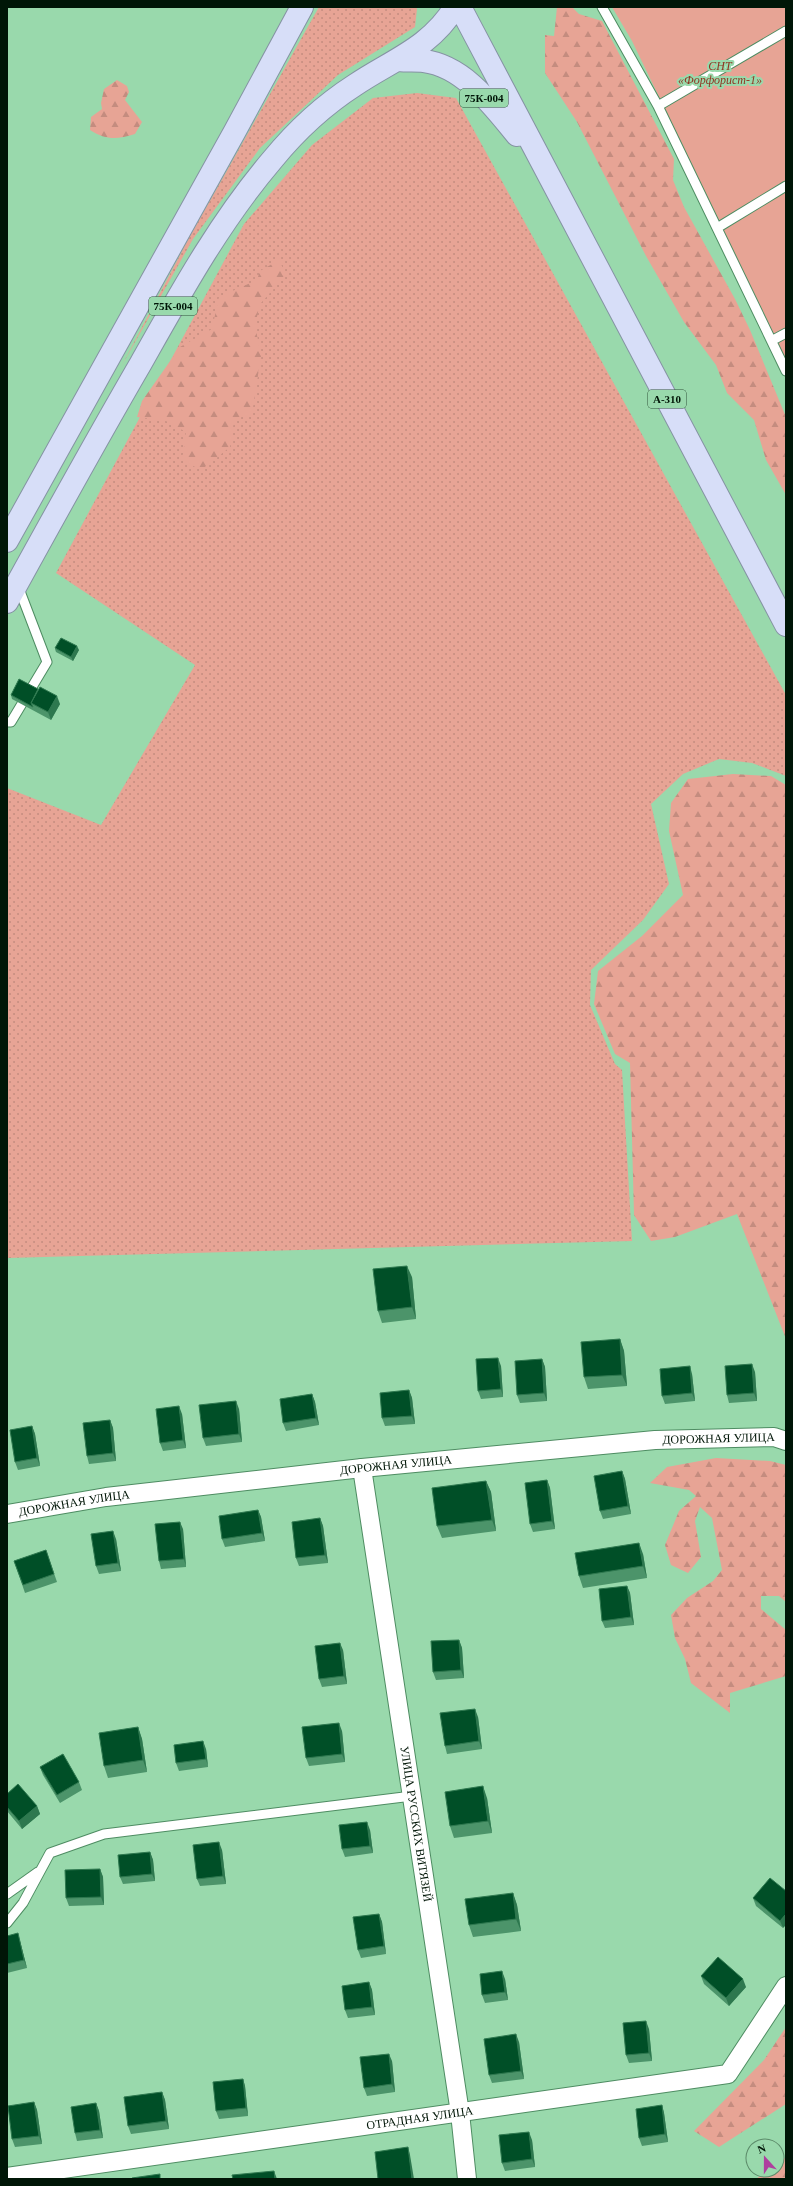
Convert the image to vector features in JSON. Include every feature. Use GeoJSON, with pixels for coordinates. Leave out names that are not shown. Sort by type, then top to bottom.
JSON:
{"type":"FeatureCollection","features":[{"type":"Feature","properties":{"kind":"highway","name":"75К-004"},"geometry":{"type":"LineString","coordinates":[[7,540],[302,7]]}},
{"type":"Feature","properties":{"kind":"highway","name":"75К-004"},"geometry":{"type":"LineString","coordinates":[[12,593],[199,260],[236,205],[274,158],[309,120],[354,85],[399,60],[434,35],[447,21],[455,7]]}},
{"type":"Feature","properties":{"kind":"highway","name":"А-310"},"geometry":{"type":"LineString","coordinates":[[460,7],[786,624]]}},
{"type":"Feature","properties":{"kind":"highway","name":"75К-004"},"geometry":{"type":"LineString","coordinates":[[399,60],[425,61],[445,67],[469,82],[495,110],[547,173]]}},
{"type":"Feature","properties":{"kind":"street","name":"ДОРОЖНАЯ УЛИЦА"},"geometry":{"type":"LineString","coordinates":[[7,1514],[106,1496],[362,1468],[655,1440],[774,1437],[786,1441]]}},
{"type":"Feature","properties":{"kind":"street","name":"УЛИЦА РУССКИХ ВИТЯЗЕЙ"},"geometry":{"type":"LineString","coordinates":[[362,1468],[460,2113],[467,2179]]}},
{"type":"Feature","properties":{"kind":"street","name":"ОТРАДНАЯ УЛИЦА"},"geometry":{"type":"LineString","coordinates":[[7,2177],[728,2074],[786,1986]]}},
{"type":"Feature","properties":{"kind":"lane"},"geometry":{"type":"LineString","coordinates":[[602,7],[658,106],[773,340],[786,371]]}},
{"type":"Feature","properties":{"kind":"lane"},"geometry":{"type":"LineString","coordinates":[[658,106],[786,31]]}},
{"type":"Feature","properties":{"kind":"lane"},"geometry":{"type":"LineString","coordinates":[[717,228],[786,186]]}},
{"type":"Feature","properties":{"kind":"lane"},"geometry":{"type":"LineString","coordinates":[[773,340],[786,333]]}},
{"type":"Feature","properties":{"kind":"lane"},"geometry":{"type":"LineString","coordinates":[[7,722],[11,722],[46,662],[12,593]]}},
{"type":"Feature","properties":{"kind":"lane"},"geometry":{"type":"LineString","coordinates":[[7,1923],[23,1903],[50,1853],[104,1834],[412,1796]]}},
{"type":"Feature","properties":{"kind":"lane"},"geometry":{"type":"LineString","coordinates":[[7,1894],[40,1870]]}},
{"type":"Feature","properties":{"kind":"green space"},"geometry":{"type":"Polygon","coordinates":[[[319,7],[416,7],[415,27],[338,75],[260,148],[193,239],[121,367],[189,238],[319,7]]]}},
{"type":"Feature","properties":{"kind":"green space"},"geometry":{"type":"Polygon","coordinates":[[[557,7],[572,7],[579,14],[602,21],[674,159],[673,180],[684,207],[735,299],[750,330],[786,417],[786,495],[766,460],[754,420],[727,393],[716,365],[684,322],[646,256],[577,122],[545,73],[545,35],[554,36],[557,7]]]}},
{"type":"Feature","properties":{"kind":"green space","name":"СНТ «Форфорист-1»"},"geometry":{"type":"Polygon","coordinates":[[[612,7],[786,7],[786,360],[632,41],[612,7]]]}},
{"type":"Feature","properties":{"kind":"green space"},"geometry":{"type":"Polygon","coordinates":[[[117,80],[127,86],[129,92],[125,100],[142,122],[135,134],[111,138],[101,136],[90,130],[91,117],[102,109],[101,103],[104,89],[117,80]]]}},
{"type":"Feature","properties":{"kind":"green space"},"geometry":{"type":"Polygon","coordinates":[[[417,93],[456,98],[786,695],[786,776],[752,763],[719,759],[683,774],[651,804],[669,884],[643,920],[591,970],[590,1005],[615,1064],[622,1070],[632,1241],[7,1258],[7,788],[101,825],[195,665],[56,573],[244,224],[312,145],[373,98],[417,93]]]}},
{"type":"Feature","properties":{"kind":"green space"},"geometry":{"type":"Polygon","coordinates":[[[279,260],[286,275],[260,304],[255,325],[261,356],[252,413],[234,420],[230,447],[201,470],[182,460],[186,432],[166,421],[137,417],[142,401],[180,347],[212,329],[219,297],[257,280],[260,271],[279,260]]]}},
{"type":"Feature","properties":{"kind":"green space"},"geometry":{"type":"Polygon","coordinates":[[[733,774],[771,776],[786,785],[786,1339],[737,1214],[675,1237],[651,1241],[634,1215],[630,1063],[615,1054],[594,1004],[598,971],[642,936],[683,895],[669,831],[671,803],[688,779],[733,774]]]}},
{"type":"Feature","properties":{"kind":"green space"},"geometry":{"type":"Polygon","coordinates":[[[716,1458],[770,1461],[786,1465],[786,1602],[779,1596],[761,1596],[761,1609],[786,1630],[786,1676],[730,1693],[730,1713],[691,1683],[685,1659],[675,1638],[671,1615],[687,1598],[713,1581],[722,1570],[712,1518],[700,1507],[695,1521],[701,1557],[688,1573],[671,1565],[665,1545],[679,1511],[696,1496],[689,1490],[650,1483],[667,1467],[716,1458]]]}},
{"type":"Feature","properties":{"kind":"green space"},"geometry":{"type":"Polygon","coordinates":[[[786,2027],[786,2104],[719,2147],[694,2131],[764,2060],[786,2027]]]}},
{"type":"Feature","properties":{"kind":"green space"},"geometry":{"type":"Polygon","coordinates":[[[786,2157],[786,2179],[756,2179],[785,2178],[786,2157]]]}},
{"type":"Feature","properties":{"kind":"building"},"geometry":{"type":"Polygon","coordinates":[[[61,638],[77,646],[71,657],[55,648],[61,638]]]}},
{"type":"Feature","properties":{"kind":"building"},"geometry":{"type":"Polygon","coordinates":[[[19,679],[38,689],[31,703],[33,707],[11,695],[19,679]]]}},
{"type":"Feature","properties":{"kind":"building"},"geometry":{"type":"Polygon","coordinates":[[[40,687],[57,696],[48,712],[31,703],[40,687]]]}},
{"type":"Feature","properties":{"kind":"building"},"geometry":{"type":"Polygon","coordinates":[[[407,1266],[412,1307],[378,1311],[373,1269],[407,1266]]]}},
{"type":"Feature","properties":{"kind":"building"},"geometry":{"type":"Polygon","coordinates":[[[620,1339],[622,1375],[584,1377],[581,1342],[620,1339]]]}},
{"type":"Feature","properties":{"kind":"building"},"geometry":{"type":"Polygon","coordinates":[[[498,1358],[501,1389],[478,1391],[476,1359],[498,1358]]]}},
{"type":"Feature","properties":{"kind":"building"},"geometry":{"type":"Polygon","coordinates":[[[542,1359],[544,1393],[517,1395],[515,1361],[542,1359]]]}},
{"type":"Feature","properties":{"kind":"building"},"geometry":{"type":"Polygon","coordinates":[[[752,1364],[754,1393],[727,1395],[725,1366],[752,1364]]]}},
{"type":"Feature","properties":{"kind":"building"},"geometry":{"type":"Polygon","coordinates":[[[690,1366],[692,1393],[662,1396],[660,1369],[690,1366]]]}},
{"type":"Feature","properties":{"kind":"building"},"geometry":{"type":"Polygon","coordinates":[[[409,1390],[412,1416],[382,1418],[380,1393],[409,1390]]]}},
{"type":"Feature","properties":{"kind":"building"},"geometry":{"type":"Polygon","coordinates":[[[312,1394],[316,1418],[283,1423],[280,1399],[312,1394]]]}},
{"type":"Feature","properties":{"kind":"building"},"geometry":{"type":"Polygon","coordinates":[[[236,1401],[239,1434],[203,1438],[199,1405],[236,1401]]]}},
{"type":"Feature","properties":{"kind":"building"},"geometry":{"type":"Polygon","coordinates":[[[179,1406],[183,1440],[160,1443],[156,1409],[179,1406]]]}},
{"type":"Feature","properties":{"kind":"building"},"geometry":{"type":"Polygon","coordinates":[[[110,1420],[113,1453],[87,1456],[83,1423],[110,1420]]]}},
{"type":"Feature","properties":{"kind":"building"},"geometry":{"type":"Polygon","coordinates":[[[32,1426],[37,1458],[15,1462],[10,1430],[32,1426]]]}},
{"type":"Feature","properties":{"kind":"building"},"geometry":{"type":"Polygon","coordinates":[[[622,1471],[628,1506],[600,1511],[594,1476],[622,1471]]]}},
{"type":"Feature","properties":{"kind":"building"},"geometry":{"type":"Polygon","coordinates":[[[547,1480],[552,1521],[530,1524],[525,1483],[547,1480]]]}},
{"type":"Feature","properties":{"kind":"building"},"geometry":{"type":"Polygon","coordinates":[[[486,1481],[492,1520],[437,1526],[432,1488],[486,1481]]]}},
{"type":"Feature","properties":{"kind":"building"},"geometry":{"type":"Polygon","coordinates":[[[258,1510],[262,1533],[222,1539],[219,1516],[258,1510]]]}},
{"type":"Feature","properties":{"kind":"building"},"geometry":{"type":"Polygon","coordinates":[[[320,1518],[325,1555],[296,1558],[292,1522],[320,1518]]]}},
{"type":"Feature","properties":{"kind":"building"},"geometry":{"type":"Polygon","coordinates":[[[180,1522],[184,1559],[159,1561],[155,1524],[180,1522]]]}},
{"type":"Feature","properties":{"kind":"building"},"geometry":{"type":"Polygon","coordinates":[[[113,1531],[118,1563],[96,1566],[91,1534],[113,1531]]]}},
{"type":"Feature","properties":{"kind":"building"},"geometry":{"type":"Polygon","coordinates":[[[639,1543],[643,1566],[579,1576],[575,1553],[639,1543]]]}},
{"type":"Feature","properties":{"kind":"building"},"geometry":{"type":"Polygon","coordinates":[[[46,1550],[54,1574],[23,1585],[14,1561],[46,1550]]]}},
{"type":"Feature","properties":{"kind":"building"},"geometry":{"type":"Polygon","coordinates":[[[627,1586],[631,1617],[602,1621],[599,1589],[627,1586]]]}},
{"type":"Feature","properties":{"kind":"building"},"geometry":{"type":"Polygon","coordinates":[[[459,1640],[461,1670],[433,1672],[431,1641],[459,1640]]]}},
{"type":"Feature","properties":{"kind":"building"},"geometry":{"type":"Polygon","coordinates":[[[340,1643],[344,1676],[319,1679],[315,1646],[340,1643]]]}},
{"type":"Feature","properties":{"kind":"building"},"geometry":{"type":"Polygon","coordinates":[[[475,1709],[479,1741],[445,1746],[440,1713],[475,1709]]]}},
{"type":"Feature","properties":{"kind":"building"},"geometry":{"type":"Polygon","coordinates":[[[339,1723],[342,1754],[306,1758],[302,1727],[339,1723]]]}},
{"type":"Feature","properties":{"kind":"building"},"geometry":{"type":"Polygon","coordinates":[[[138,1727],[143,1760],[104,1766],[99,1733],[138,1727]]]}},
{"type":"Feature","properties":{"kind":"building"},"geometry":{"type":"Polygon","coordinates":[[[203,1741],[206,1759],[176,1763],[174,1745],[203,1741]]]}},
{"type":"Feature","properties":{"kind":"building"},"geometry":{"type":"Polygon","coordinates":[[[63,1754],[79,1782],[57,1795],[40,1767],[63,1754]]]}},
{"type":"Feature","properties":{"kind":"building"},"geometry":{"type":"Polygon","coordinates":[[[18,1784],[37,1806],[19,1821],[7,1807],[7,1794],[18,1784]]]}},
{"type":"Feature","properties":{"kind":"building"},"geometry":{"type":"Polygon","coordinates":[[[483,1786],[488,1821],[450,1826],[445,1792],[483,1786]]]}},
{"type":"Feature","properties":{"kind":"building"},"geometry":{"type":"Polygon","coordinates":[[[367,1822],[370,1846],[342,1849],[339,1825],[367,1822]]]}},
{"type":"Feature","properties":{"kind":"building"},"geometry":{"type":"Polygon","coordinates":[[[219,1842],[223,1876],[197,1879],[193,1845],[219,1842]]]}},
{"type":"Feature","properties":{"kind":"building"},"geometry":{"type":"Polygon","coordinates":[[[150,1852],[152,1874],[120,1877],[118,1855],[150,1852]]]}},
{"type":"Feature","properties":{"kind":"building"},"geometry":{"type":"Polygon","coordinates":[[[100,1869],[101,1897],[66,1898],[65,1870],[100,1869]]]}},
{"type":"Feature","properties":{"kind":"building"},"geometry":{"type":"Polygon","coordinates":[[[770,1878],[786,1891],[786,1914],[780,1921],[753,1898],[770,1878]]]}},
{"type":"Feature","properties":{"kind":"building"},"geometry":{"type":"Polygon","coordinates":[[[513,1893],[516,1919],[469,1925],[465,1899],[513,1893]]]}},
{"type":"Feature","properties":{"kind":"building"},"geometry":{"type":"Polygon","coordinates":[[[379,1914],[384,1946],[358,1950],[353,1917],[379,1914]]]}},
{"type":"Feature","properties":{"kind":"building"},"geometry":{"type":"Polygon","coordinates":[[[18,1933],[24,1960],[7,1964],[7,1936],[18,1933]]]}},
{"type":"Feature","properties":{"kind":"building"},"geometry":{"type":"Polygon","coordinates":[[[718,1957],[743,1979],[726,1998],[701,1976],[718,1957]]]}},
{"type":"Feature","properties":{"kind":"building"},"geometry":{"type":"Polygon","coordinates":[[[502,1971],[505,1992],[482,1995],[480,1974],[502,1971]]]}},
{"type":"Feature","properties":{"kind":"building"},"geometry":{"type":"Polygon","coordinates":[[[369,1982],[372,2007],[345,2010],[342,1986],[369,1982]]]}},
{"type":"Feature","properties":{"kind":"building"},"geometry":{"type":"Polygon","coordinates":[[[646,2021],[649,2053],[626,2055],[623,2023],[646,2021]]]}},
{"type":"Feature","properties":{"kind":"building"},"geometry":{"type":"Polygon","coordinates":[[[516,2034],[521,2071],[489,2075],[484,2039],[516,2034]]]}},
{"type":"Feature","properties":{"kind":"building"},"geometry":{"type":"Polygon","coordinates":[[[389,2054],[392,2084],[364,2088],[360,2057],[389,2054]]]}},
{"type":"Feature","properties":{"kind":"building"},"geometry":{"type":"Polygon","coordinates":[[[243,2079],[246,2108],[216,2111],[213,2082],[243,2079]]]}},
{"type":"Feature","properties":{"kind":"building"},"geometry":{"type":"Polygon","coordinates":[[[162,2092],[166,2121],[128,2126],[124,2097],[162,2092]]]}},
{"type":"Feature","properties":{"kind":"building"},"geometry":{"type":"Polygon","coordinates":[[[34,2102],[39,2136],[12,2139],[8,2106],[34,2102]]]}},
{"type":"Feature","properties":{"kind":"building"},"geometry":{"type":"Polygon","coordinates":[[[96,2103],[100,2130],[75,2133],[71,2107],[96,2103]]]}},
{"type":"Feature","properties":{"kind":"building"},"geometry":{"type":"Polygon","coordinates":[[[662,2105],[665,2134],[639,2138],[636,2109],[662,2105]]]}},
{"type":"Feature","properties":{"kind":"building"},"geometry":{"type":"Polygon","coordinates":[[[529,2132],[532,2159],[502,2163],[499,2135],[529,2132]]]}},
{"type":"Feature","properties":{"kind":"building"},"geometry":{"type":"Polygon","coordinates":[[[408,2147],[412,2179],[378,2179],[375,2152],[408,2147]]]}},
{"type":"Feature","properties":{"kind":"building"},"geometry":{"type":"Polygon","coordinates":[[[274,2171],[275,2179],[233,2179],[232,2175],[274,2171]]]}},
{"type":"Feature","properties":{"kind":"building"},"geometry":{"type":"Polygon","coordinates":[[[160,2174],[160,2179],[132,2179],[132,2178],[160,2174]]]}}]}
